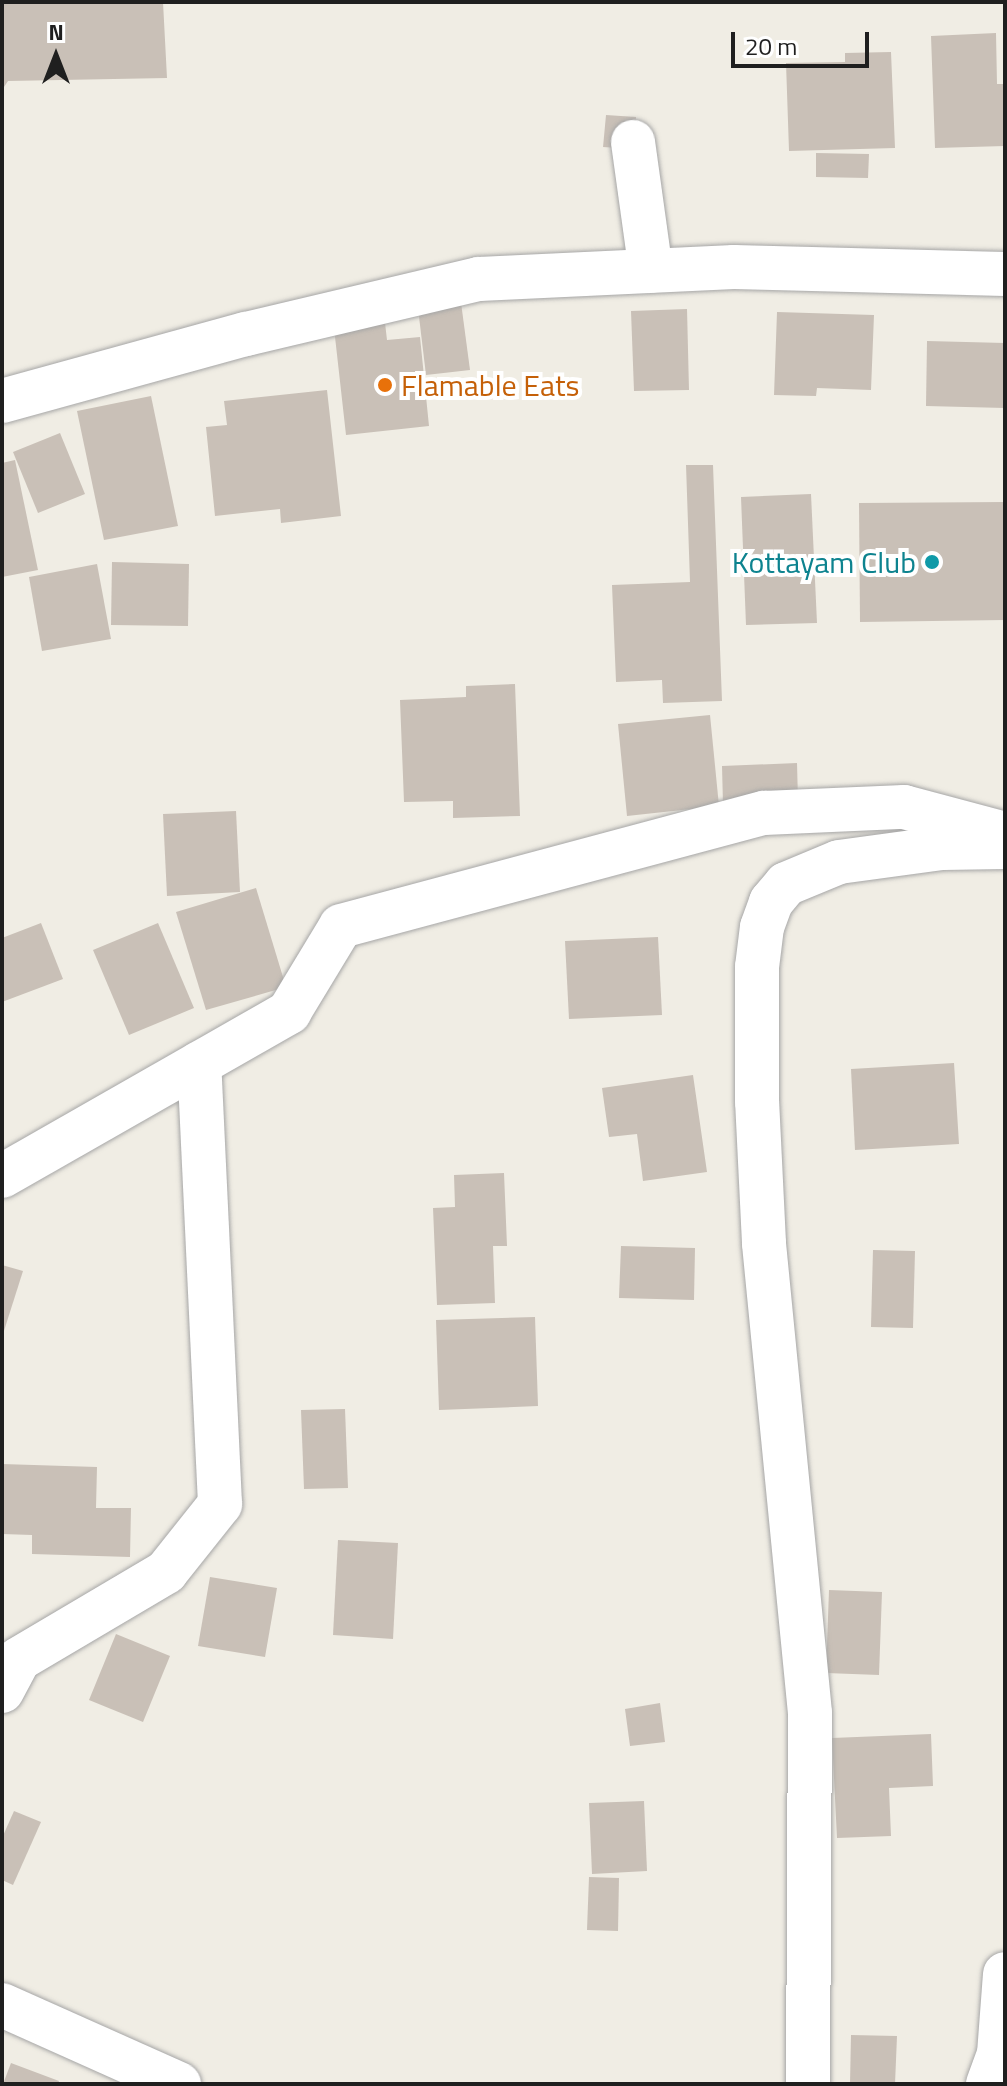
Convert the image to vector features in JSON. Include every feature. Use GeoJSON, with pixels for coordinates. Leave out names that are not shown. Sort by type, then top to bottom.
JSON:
{"type":"FeatureCollection","features":[{"type":"Feature","properties":{"kind":"street"},"geometry":{"type":"LineString","coordinates":[[633,142],[651,271]]}},
{"type":"Feature","properties":{"kind":"street"},"geometry":{"type":"LineString","coordinates":[[2,401],[246,334],[479,279],[734,267],[1005,274]]}},
{"type":"Feature","properties":{"kind":"street"},"geometry":{"type":"LineString","coordinates":[[2,1176],[289,1012],[341,926],[764,813],[904,807],[1005,834]]}},
{"type":"Feature","properties":{"kind":"street"},"geometry":{"type":"LineString","coordinates":[[808,2084],[810,1713],[764,1243],[757,1102],[757,967],[762,927],[771,902],[786,884],[839,862],[942,848],[1005,847]]}},
{"type":"Feature","properties":{"kind":"street"},"geometry":{"type":"LineString","coordinates":[[2,1691],[19,1659],[166,1572],[220,1504],[199,1063]]}},
{"type":"Feature","properties":{"kind":"street"},"geometry":{"type":"LineString","coordinates":[[988,2084],[999,2054],[1005,1974]]}},
{"type":"Feature","properties":{"kind":"street"},"geometry":{"type":"LineString","coordinates":[[2,2005],[179,2084]]}},
{"type":"Feature","properties":{"kind":"building"},"geometry":{"type":"Polygon","coordinates":[[[2,2],[163,2],[167,78],[8,81],[2,90],[2,2]]]}},
{"type":"Feature","properties":{"kind":"building"},"geometry":{"type":"Polygon","coordinates":[[[996,33],[997,84],[1005,84],[1005,146],[935,148],[931,36],[996,33]]]}},
{"type":"Feature","properties":{"kind":"building"},"geometry":{"type":"Polygon","coordinates":[[[891,52],[895,148],[789,151],[786,63],[845,62],[845,53],[891,52]]]}},
{"type":"Feature","properties":{"kind":"building"},"geometry":{"type":"Polygon","coordinates":[[[606,115],[636,117],[633,149],[603,147],[606,115]]]}},
{"type":"Feature","properties":{"kind":"building"},"geometry":{"type":"Polygon","coordinates":[[[816,153],[869,154],[868,178],[816,177],[816,153]]]}},
{"type":"Feature","properties":{"kind":"building"},"geometry":{"type":"Polygon","coordinates":[[[460,295],[470,370],[426,375],[417,300],[460,295]]]}},
{"type":"Feature","properties":{"kind":"building"},"geometry":{"type":"Polygon","coordinates":[[[687,309],[689,390],[634,391],[631,311],[687,309]]]}},
{"type":"Feature","properties":{"kind":"building"},"geometry":{"type":"Polygon","coordinates":[[[777,312],[874,315],[871,390],[817,388],[816,396],[774,395],[777,312]]]}},
{"type":"Feature","properties":{"kind":"building"},"geometry":{"type":"Polygon","coordinates":[[[384,314],[387,340],[420,337],[429,426],[346,435],[333,319],[384,314]]]}},
{"type":"Feature","properties":{"kind":"building"},"geometry":{"type":"Polygon","coordinates":[[[927,341],[1005,343],[1005,408],[926,406],[927,341]]]}},
{"type":"Feature","properties":{"kind":"building"},"geometry":{"type":"Polygon","coordinates":[[[327,390],[341,516],[281,523],[280,509],[215,516],[206,427],[227,425],[224,401],[327,390]]]}},
{"type":"Feature","properties":{"kind":"building"},"geometry":{"type":"Polygon","coordinates":[[[151,396],[178,526],[104,540],[77,411],[151,396]]]}},
{"type":"Feature","properties":{"kind":"building"},"geometry":{"type":"Polygon","coordinates":[[[60,433],[85,494],[38,513],[13,452],[60,433]]]}},
{"type":"Feature","properties":{"kind":"building"},"geometry":{"type":"Polygon","coordinates":[[[15,460],[38,570],[2,577],[2,463],[15,460]]]}},
{"type":"Feature","properties":{"kind":"building"},"geometry":{"type":"Polygon","coordinates":[[[686,465],[713,465],[722,701],[663,703],[662,680],[616,682],[612,585],[690,582],[686,465]]]}},
{"type":"Feature","properties":{"kind":"building"},"geometry":{"type":"Polygon","coordinates":[[[811,494],[817,623],[746,625],[741,497],[811,494]]]}},
{"type":"Feature","properties":{"kind":"building","name":"Kottayam Club"},"geometry":{"type":"Polygon","coordinates":[[[1005,502],[1005,620],[860,622],[859,503],[1005,502]]]}},
{"type":"Feature","properties":{"kind":"building"},"geometry":{"type":"Polygon","coordinates":[[[112,562],[189,564],[188,626],[111,625],[112,562]]]}},
{"type":"Feature","properties":{"kind":"building"},"geometry":{"type":"Polygon","coordinates":[[[97,564],[111,639],[42,651],[29,577],[97,564]]]}},
{"type":"Feature","properties":{"kind":"building"},"geometry":{"type":"Polygon","coordinates":[[[515,684],[520,816],[453,818],[453,801],[404,802],[400,700],[466,697],[466,686],[515,684]]]}},
{"type":"Feature","properties":{"kind":"building"},"geometry":{"type":"Polygon","coordinates":[[[710,715],[719,806],[627,816],[618,724],[710,715]]]}},
{"type":"Feature","properties":{"kind":"building"},"geometry":{"type":"Polygon","coordinates":[[[797,763],[798,801],[723,804],[722,766],[797,763]]]}},
{"type":"Feature","properties":{"kind":"building"},"geometry":{"type":"Polygon","coordinates":[[[236,811],[240,892],[167,896],[163,814],[236,811]]]}},
{"type":"Feature","properties":{"kind":"building"},"geometry":{"type":"Polygon","coordinates":[[[256,888],[286,987],[206,1010],[176,912],[256,888]]]}},
{"type":"Feature","properties":{"kind":"building"},"geometry":{"type":"Polygon","coordinates":[[[41,923],[63,979],[2,1002],[2,938],[41,923]]]}},
{"type":"Feature","properties":{"kind":"building"},"geometry":{"type":"Polygon","coordinates":[[[158,923],[194,1008],[129,1035],[93,950],[158,923]]]}},
{"type":"Feature","properties":{"kind":"building"},"geometry":{"type":"Polygon","coordinates":[[[658,937],[662,1015],[569,1019],[565,941],[658,937]]]}},
{"type":"Feature","properties":{"kind":"building"},"geometry":{"type":"Polygon","coordinates":[[[954,1063],[959,1144],[855,1150],[851,1069],[954,1063]]]}},
{"type":"Feature","properties":{"kind":"building"},"geometry":{"type":"Polygon","coordinates":[[[693,1075],[707,1172],[643,1181],[637,1134],[609,1137],[602,1088],[693,1075]]]}},
{"type":"Feature","properties":{"kind":"building"},"geometry":{"type":"Polygon","coordinates":[[[504,1173],[507,1246],[493,1246],[495,1303],[437,1305],[433,1208],[455,1207],[454,1175],[504,1173]]]}},
{"type":"Feature","properties":{"kind":"building"},"geometry":{"type":"Polygon","coordinates":[[[621,1246],[695,1248],[694,1300],[619,1298],[621,1246]]]}},
{"type":"Feature","properties":{"kind":"building"},"geometry":{"type":"Polygon","coordinates":[[[873,1250],[915,1251],[913,1328],[871,1327],[873,1250]]]}},
{"type":"Feature","properties":{"kind":"building"},"geometry":{"type":"Polygon","coordinates":[[[2,1265],[23,1271],[3,1334],[2,1334],[2,1265]]]}},
{"type":"Feature","properties":{"kind":"building"},"geometry":{"type":"Polygon","coordinates":[[[535,1317],[538,1406],[439,1410],[436,1320],[535,1317]]]}},
{"type":"Feature","properties":{"kind":"building"},"geometry":{"type":"Polygon","coordinates":[[[345,1409],[348,1488],[304,1489],[301,1410],[345,1409]]]}},
{"type":"Feature","properties":{"kind":"building"},"geometry":{"type":"Polygon","coordinates":[[[2,1464],[97,1467],[96,1508],[131,1508],[130,1557],[32,1554],[32,1535],[2,1534],[2,1464]]]}},
{"type":"Feature","properties":{"kind":"building"},"geometry":{"type":"Polygon","coordinates":[[[338,1540],[398,1543],[393,1639],[333,1635],[338,1540]]]}},
{"type":"Feature","properties":{"kind":"building"},"geometry":{"type":"Polygon","coordinates":[[[210,1577],[277,1588],[265,1657],[198,1646],[210,1577]]]}},
{"type":"Feature","properties":{"kind":"building"},"geometry":{"type":"Polygon","coordinates":[[[829,1590],[882,1592],[879,1675],[826,1673],[829,1590]]]}},
{"type":"Feature","properties":{"kind":"building"},"geometry":{"type":"Polygon","coordinates":[[[116,1634],[170,1656],[143,1722],[89,1700],[116,1634]]]}},
{"type":"Feature","properties":{"kind":"building"},"geometry":{"type":"Polygon","coordinates":[[[660,1703],[665,1742],[630,1746],[625,1709],[660,1703]]]}},
{"type":"Feature","properties":{"kind":"building"},"geometry":{"type":"Polygon","coordinates":[[[931,1734],[933,1786],[889,1788],[891,1836],[837,1838],[832,1738],[931,1734]]]}},
{"type":"Feature","properties":{"kind":"building"},"geometry":{"type":"Polygon","coordinates":[[[644,1801],[647,1871],[592,1874],[589,1803],[644,1801]]]}},
{"type":"Feature","properties":{"kind":"building"},"geometry":{"type":"Polygon","coordinates":[[[14,1811],[41,1822],[13,1885],[2,1880],[2,1838],[14,1811]]]}},
{"type":"Feature","properties":{"kind":"building"},"geometry":{"type":"Polygon","coordinates":[[[589,1877],[619,1878],[618,1931],[587,1930],[589,1877]]]}},
{"type":"Feature","properties":{"kind":"building"},"geometry":{"type":"Polygon","coordinates":[[[851,2035],[897,2036],[895,2084],[850,2084],[851,2035]]]}},
{"type":"Feature","properties":{"kind":"building"},"geometry":{"type":"Polygon","coordinates":[[[11,2063],[59,2081],[58,2084],[3,2084],[11,2063]]]}},
{"type":"Feature","properties":{"kind":"place","name":"Flamable Eats"},"geometry":{"type":"Point","coordinates":[385,385]}},
{"type":"Feature","properties":{"kind":"place","name":"Kottayam Club"},"geometry":{"type":"Point","coordinates":[932,562]}}]}
